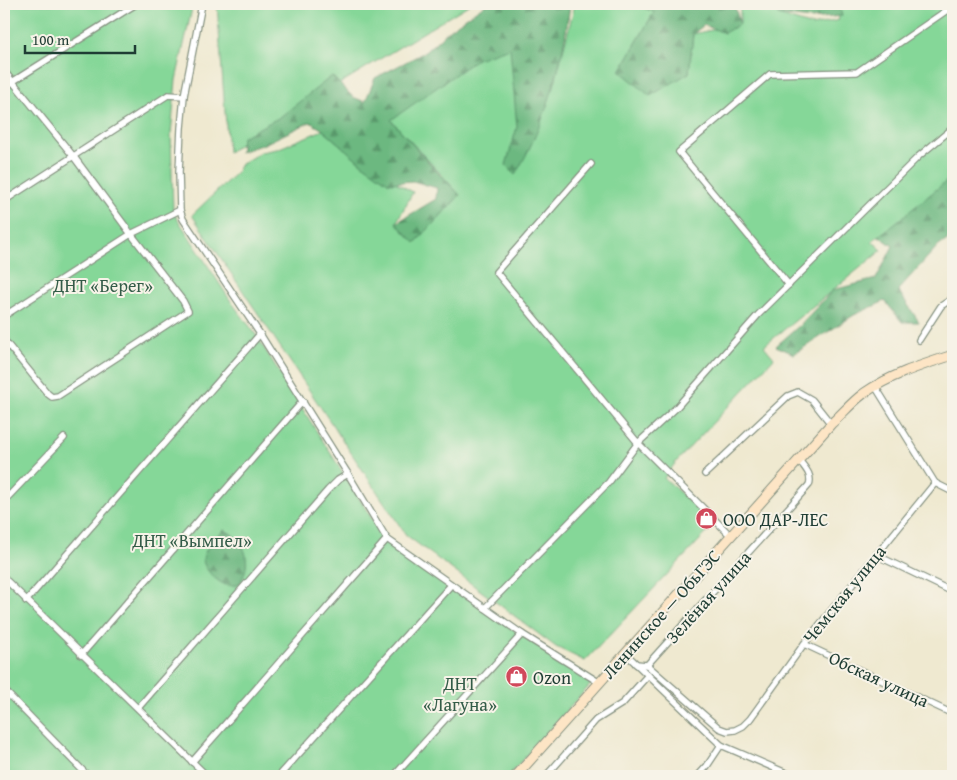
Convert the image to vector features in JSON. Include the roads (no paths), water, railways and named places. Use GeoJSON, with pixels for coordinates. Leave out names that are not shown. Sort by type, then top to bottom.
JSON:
{"type":"FeatureCollection","features":[{"type":"Feature","properties":{"kind":"main road","name":"Ленинское — ОбьГЭС"},"geometry":{"type":"LineString","coordinates":[[516,776],[831,424],[857,399],[875,386],[897,375],[953,355]]}},
{"type":"Feature","properties":{"kind":"street"},"geometry":{"type":"LineString","coordinates":[[4,88],[136,4]]}},
{"type":"Feature","properties":{"kind":"street"},"geometry":{"type":"LineString","coordinates":[[202,4],[184,96],[179,172],[180,210],[183,219],[303,401],[387,539],[522,634],[600,683]]}},
{"type":"Feature","properties":{"kind":"street"},"geometry":{"type":"LineString","coordinates":[[789,285],[679,152],[770,74],[857,72],[953,6]]}},
{"type":"Feature","properties":{"kind":"street"},"geometry":{"type":"LineString","coordinates":[[4,71],[74,157],[183,301],[188,311],[58,396],[52,397],[4,340]]}},
{"type":"Feature","properties":{"kind":"street"},"geometry":{"type":"LineString","coordinates":[[4,201],[168,95],[184,96]]}},
{"type":"Feature","properties":{"kind":"street"},"geometry":{"type":"LineString","coordinates":[[485,608],[610,482],[638,443],[676,408],[758,315],[920,156],[953,128]]}},
{"type":"Feature","properties":{"kind":"street"},"geometry":{"type":"LineString","coordinates":[[591,164],[496,272],[638,443],[731,536]]}},
{"type":"Feature","properties":{"kind":"street"},"geometry":{"type":"LineString","coordinates":[[4,316],[131,234],[180,210]]}},
{"type":"Feature","properties":{"kind":"street"},"geometry":{"type":"LineString","coordinates":[[918,340],[941,306],[953,298]]}},
{"type":"Feature","properties":{"kind":"street"},"geometry":{"type":"LineString","coordinates":[[26,601],[260,334]]}},
{"type":"Feature","properties":{"kind":"street"},"geometry":{"type":"LineString","coordinates":[[875,386],[935,483],[953,492]]}},
{"type":"Feature","properties":{"kind":"street"},"geometry":{"type":"LineString","coordinates":[[706,474],[788,396],[798,392],[812,400],[831,424]]}},
{"type":"Feature","properties":{"kind":"street"},"geometry":{"type":"LineString","coordinates":[[81,655],[303,401]]}},
{"type":"Feature","properties":{"kind":"street"},"geometry":{"type":"LineString","coordinates":[[4,501],[64,438]]}},
{"type":"Feature","properties":{"kind":"street","name":"Зелёная улица"},"geometry":{"type":"LineString","coordinates":[[647,665],[809,485],[811,481],[810,475],[799,460]]}},
{"type":"Feature","properties":{"kind":"street"},"geometry":{"type":"LineString","coordinates":[[138,708],[328,490],[338,480],[348,474]]}},
{"type":"Feature","properties":{"kind":"street","name":"Чемская улица"},"geometry":{"type":"LineString","coordinates":[[647,665],[719,728],[727,731],[743,726],[758,709],[804,644],[935,483]]}},
{"type":"Feature","properties":{"kind":"street"},"geometry":{"type":"LineString","coordinates":[[192,762],[387,539]]}},
{"type":"Feature","properties":{"kind":"street"},"geometry":{"type":"LineString","coordinates":[[876,555],[953,592]]}},
{"type":"Feature","properties":{"kind":"street"},"geometry":{"type":"LineString","coordinates":[[4,578],[207,776]]}},
{"type":"Feature","properties":{"kind":"street"},"geometry":{"type":"LineString","coordinates":[[279,776],[451,585]]}},
{"type":"Feature","properties":{"kind":"street"},"geometry":{"type":"LineString","coordinates":[[394,776],[522,634]]}},
{"type":"Feature","properties":{"kind":"street","name":"Обская улица"},"geometry":{"type":"LineString","coordinates":[[804,644],[953,714]]}},
{"type":"Feature","properties":{"kind":"street"},"geometry":{"type":"LineString","coordinates":[[626,654],[721,744],[793,776]]}},
{"type":"Feature","properties":{"kind":"street"},"geometry":{"type":"LineString","coordinates":[[636,664],[647,665]]}},
{"type":"Feature","properties":{"kind":"street"},"geometry":{"type":"LineString","coordinates":[[546,776],[596,720],[623,703],[648,675]]}},
{"type":"Feature","properties":{"kind":"street"},"geometry":{"type":"LineString","coordinates":[[4,690],[88,776]]}},
{"type":"Feature","properties":{"kind":"street"},"geometry":{"type":"LineString","coordinates":[[698,776],[721,744]]}},
{"type":"Feature","properties":{"kind":"place","name":"ООО ДАР-ЛЕС"},"geometry":{"type":"Point","coordinates":[707,519]}},
{"type":"Feature","properties":{"kind":"place","name":"Ozon"},"geometry":{"type":"Point","coordinates":[517,677]}},
{"type":"Feature","properties":{"kind":"park label","name":"ДНТ «Берег»"},"geometry":{"type":"Point","coordinates":[103,285]}},
{"type":"Feature","properties":{"kind":"park label","name":"ДНТ «Вымпел»"},"geometry":{"type":"Point","coordinates":[192,540]}},
{"type":"Feature","properties":{"kind":"park label","name":"ДНТ «Лагуна»"},"geometry":{"type":"Point","coordinates":[460,693]}}]}
